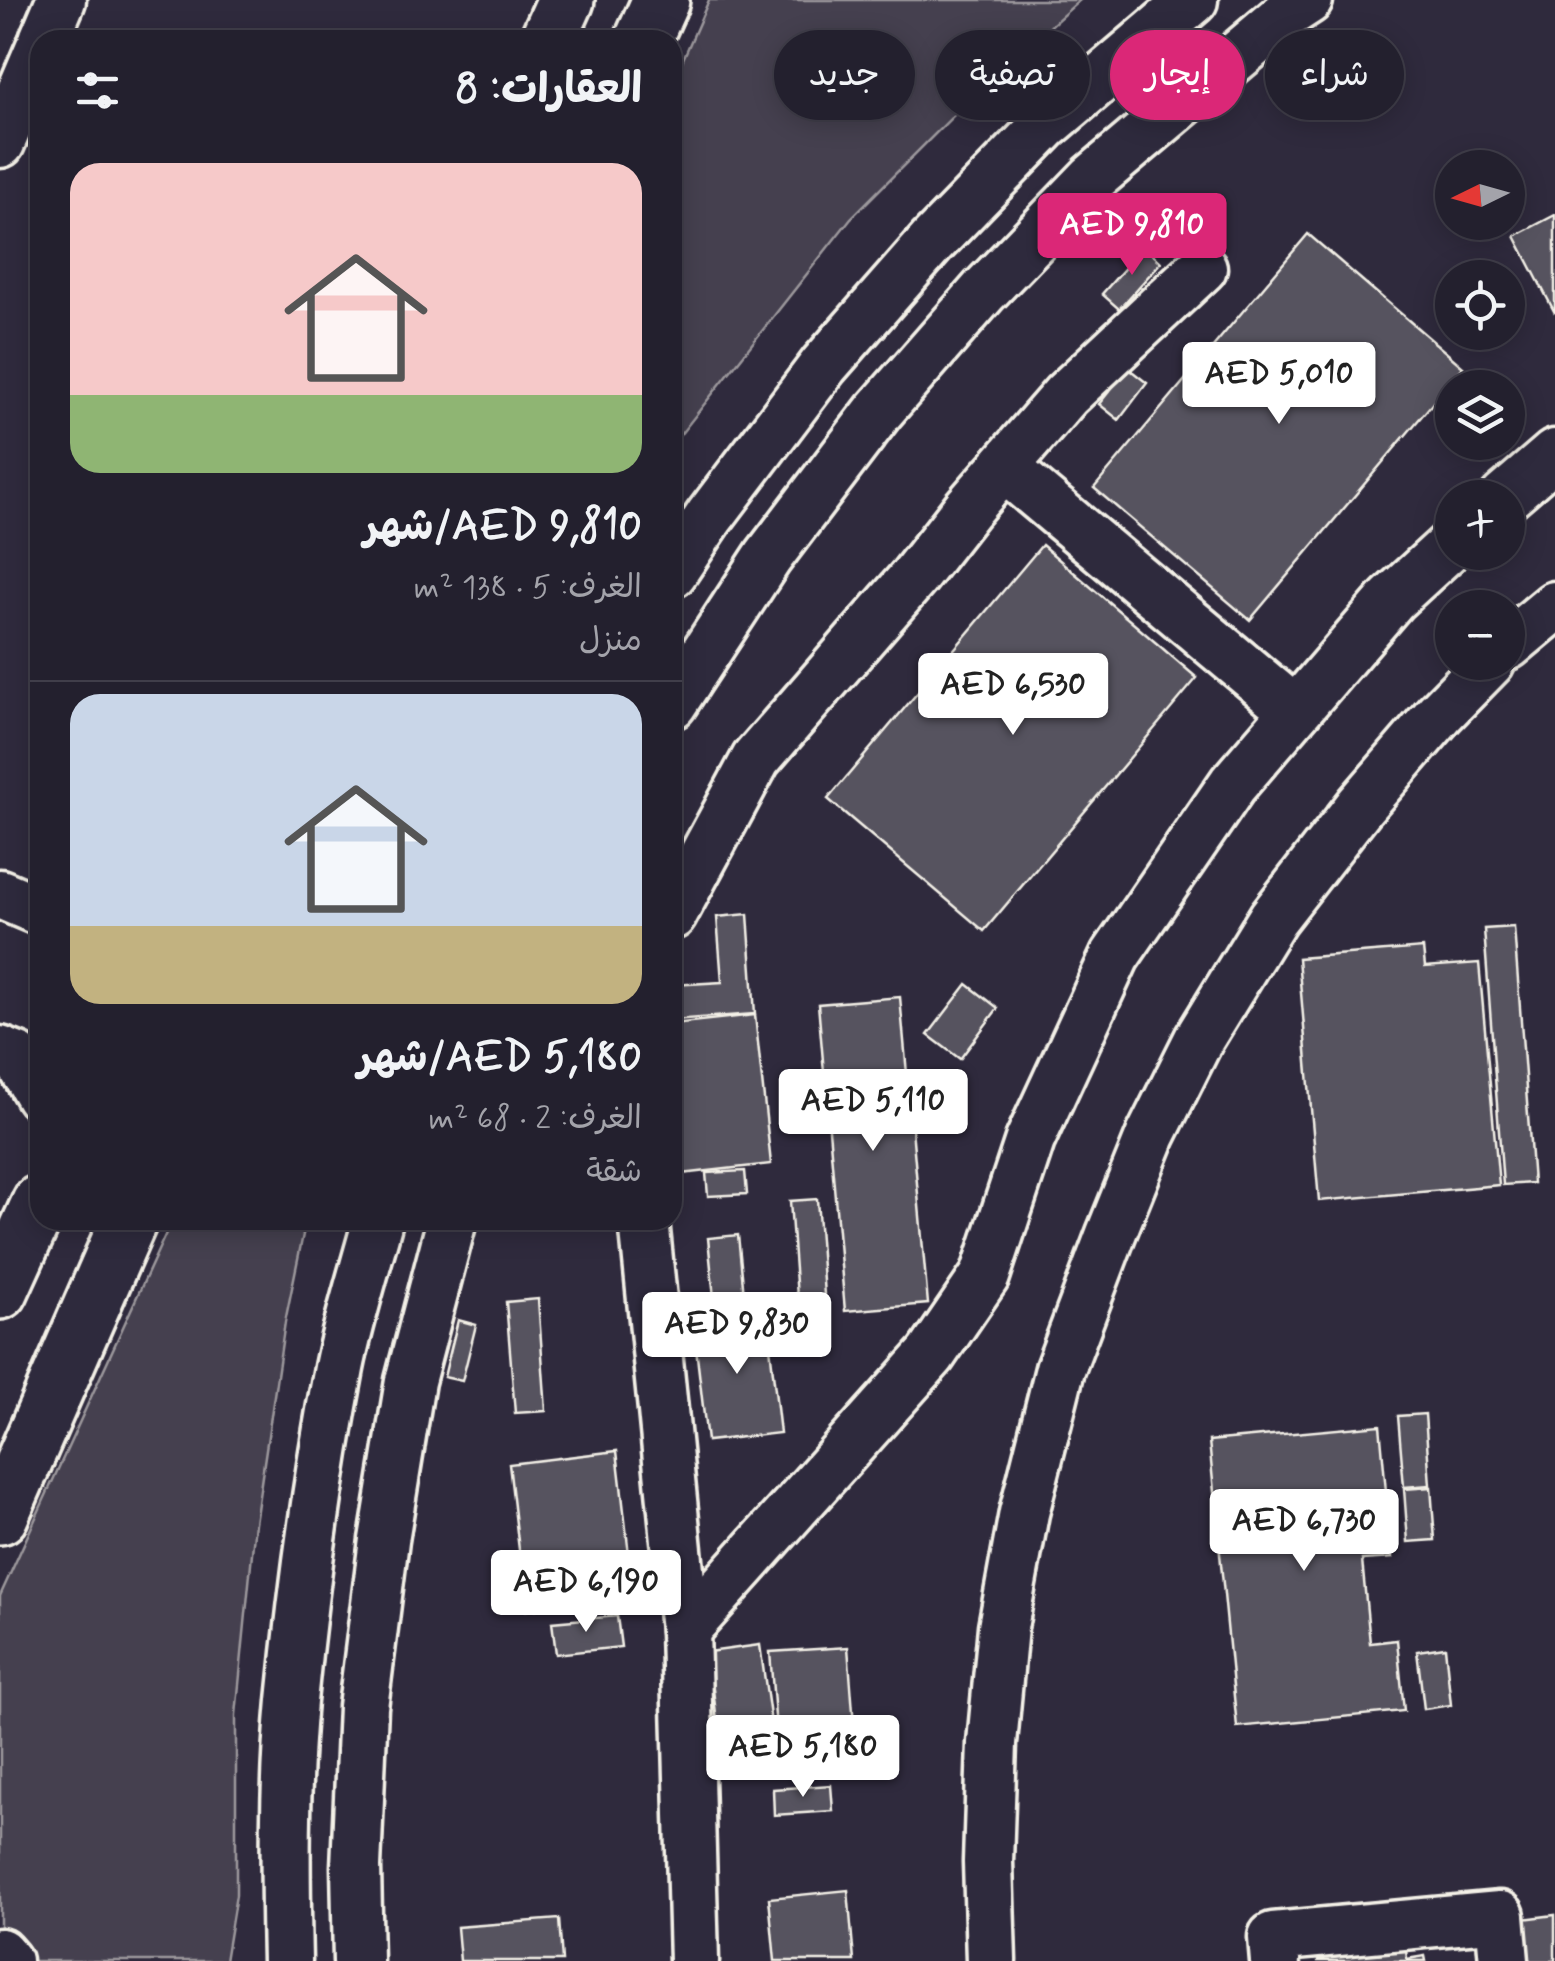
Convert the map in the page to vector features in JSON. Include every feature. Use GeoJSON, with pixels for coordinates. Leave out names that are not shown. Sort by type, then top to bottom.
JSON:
{"type":"FeatureCollection","features":[{"type":"Feature","properties":{"kind":"main road"},"geometry":{"type":"LineString","coordinates":[[552,30],[566,0]]}},
{"type":"Feature","properties":{"kind":"main road"},"geometry":{"type":"LineString","coordinates":[[648,30],[661,0]]}},
{"type":"Feature","properties":{"kind":"main road"},"geometry":{"type":"LineString","coordinates":[[4,1284],[30,1226]]}},
{"type":"Feature","properties":{"kind":"main road"},"geometry":{"type":"LineString","coordinates":[[0,1516],[125,1230]]}},
{"type":"Feature","properties":{"kind":"street"},"geometry":{"type":"LineString","coordinates":[[48,30],[61,0]]}},
{"type":"Feature","properties":{"kind":"street"},"geometry":{"type":"LineString","coordinates":[[682,558],[824,366],[932,242],[1044,126],[1194,0]]}},
{"type":"Feature","properties":{"kind":"street"},"geometry":{"type":"LineString","coordinates":[[682,689],[768,557],[879,411],[984,290],[1093,178],[1308,0]]}},
{"type":"Feature","properties":{"kind":"street"},"geometry":{"type":"LineString","coordinates":[[0,143],[30,72]]}},
{"type":"Feature","properties":{"kind":"street"},"geometry":{"type":"LineString","coordinates":[[682,896],[756,759],[1066,395],[1202,268]]}},
{"type":"Feature","properties":{"kind":"street"},"geometry":{"type":"LineString","coordinates":[[1525,480],[1555,454]]}},
{"type":"Feature","properties":{"kind":"street"},"geometry":{"type":"LineString","coordinates":[[1005,468],[1295,711]]}},
{"type":"Feature","properties":{"kind":"street"},"geometry":{"type":"LineString","coordinates":[[685,1630],[931,1355],[985,1276],[1030,1140],[1116,956],[1233,784],[1392,599],[1435,560]]}},
{"type":"Feature","properties":{"kind":"street"},"geometry":{"type":"LineString","coordinates":[[1525,631],[1555,606]]}},
{"type":"Feature","properties":{"kind":"street"},"geometry":{"type":"LineString","coordinates":[[991,1961],[988,1862],[992,1743],[1003,1627],[1024,1512],[1060,1369],[1151,1134],[1200,1039],[1274,918],[1360,806],[1472,680]]}},
{"type":"Feature","properties":{"kind":"street"},"geometry":{"type":"LineString","coordinates":[[0,894],[30,907]]}},
{"type":"Feature","properties":{"kind":"street"},"geometry":{"type":"LineString","coordinates":[[0,1051],[18,1058],[30,1079]]}},
{"type":"Feature","properties":{"kind":"street"},"geometry":{"type":"LineString","coordinates":[[4,1284],[30,1200]]}},
{"type":"Feature","properties":{"kind":"street"},"geometry":{"type":"LineString","coordinates":[[287,1961],[285,1860],[292,1702],[313,1530],[340,1365],[375,1230]]}},
{"type":"Feature","properties":{"kind":"street"},"geometry":{"type":"LineString","coordinates":[[358,1961],[356,1867],[363,1707],[410,1380],[449,1230]]}},
{"type":"Feature","properties":{"kind":"street"},"geometry":{"type":"LineString","coordinates":[[645,1230],[685,1630],[694,1961]]}},
{"type":"Feature","properties":{"kind":"street"},"geometry":{"type":"LineString","coordinates":[[1275,1961],[1273,1936],[1500,1916],[1504,1961]]}},
{"type":"Feature","properties":{"kind":"street"},"geometry":{"type":"LineString","coordinates":[[0,1953],[6,1961]]}},
{"type":"Feature","properties":{"kind":"shaded area"},"geometry":{"type":"Polygon","coordinates":[[[709,0],[1080,0],[1046,30],[935,30],[935,120],[949,120],[851,218],[682,433],[682,62],[709,0]]]}},
{"type":"Feature","properties":{"kind":"shaded area"},"geometry":{"type":"Polygon","coordinates":[[[167,1230],[304,1230],[285,1322],[255,1523],[236,1715],[236,1895],[225,1961],[0,1961],[0,1596],[167,1230]]]}},
{"type":"Feature","properties":{"kind":"building"},"geometry":{"type":"Polygon","coordinates":[[[1555,215],[1555,313],[1517,240],[1525,240],[1525,231],[1555,215]]]}},
{"type":"Feature","properties":{"kind":"building"},"geometry":{"type":"Polygon","coordinates":[[[1308,234],[1435,343],[1435,350],[1443,350],[1463,367],[1435,370],[1435,400],[1250,620],[1094,488],[1308,234]]]}},
{"type":"Feature","properties":{"kind":"building"},"geometry":{"type":"Polygon","coordinates":[[[1144,246],[1161,262],[1119,309],[1102,294],[1144,246]]]}},
{"type":"Feature","properties":{"kind":"building"},"geometry":{"type":"Polygon","coordinates":[[[1128,368],[1147,383],[1119,420],[1099,404],[1128,368]]]}},
{"type":"Feature","properties":{"kind":"building"},"geometry":{"type":"Polygon","coordinates":[[[1042,545],[1197,678],[984,931],[828,799],[1042,545]]]}},
{"type":"Feature","properties":{"kind":"building"},"geometry":{"type":"Polygon","coordinates":[[[748,914],[755,1014],[682,1019],[682,984],[722,982],[717,917],[748,914]]]}},
{"type":"Feature","properties":{"kind":"building"},"geometry":{"type":"Polygon","coordinates":[[[1514,927],[1533,1183],[1503,1185],[1484,929],[1514,927]]]}},
{"type":"Feature","properties":{"kind":"building"},"geometry":{"type":"Polygon","coordinates":[[[1423,948],[1425,967],[1479,963],[1499,1185],[1319,1201],[1298,958],[1423,948]]]}},
{"type":"Feature","properties":{"kind":"building"},"geometry":{"type":"Polygon","coordinates":[[[967,984],[998,1008],[960,1059],[928,1035],[967,984]]]}},
{"type":"Feature","properties":{"kind":"building"},"geometry":{"type":"Polygon","coordinates":[[[900,997],[928,1304],[845,1311],[818,1004],[900,997]]]}},
{"type":"Feature","properties":{"kind":"building"},"geometry":{"type":"Polygon","coordinates":[[[755,1015],[771,1164],[682,1174],[682,1023],[755,1015]]]}},
{"type":"Feature","properties":{"kind":"building"},"geometry":{"type":"Polygon","coordinates":[[[745,1171],[747,1194],[708,1196],[706,1173],[745,1171]]]}},
{"type":"Feature","properties":{"kind":"building"},"geometry":{"type":"Polygon","coordinates":[[[817,1199],[828,1350],[801,1352],[790,1201],[817,1199]]]}},
{"type":"Feature","properties":{"kind":"building"},"geometry":{"type":"Polygon","coordinates":[[[738,1235],[744,1295],[714,1298],[708,1238],[738,1235]]]}},
{"type":"Feature","properties":{"kind":"building"},"geometry":{"type":"Polygon","coordinates":[[[538,1299],[546,1411],[515,1413],[506,1302],[538,1299]]]}},
{"type":"Feature","properties":{"kind":"building"},"geometry":{"type":"Polygon","coordinates":[[[766,1313],[780,1433],[707,1441],[693,1322],[766,1313]]]}},
{"type":"Feature","properties":{"kind":"building"},"geometry":{"type":"Polygon","coordinates":[[[458,1320],[476,1325],[462,1381],[444,1377],[458,1320]]]}},
{"type":"Feature","properties":{"kind":"building"},"geometry":{"type":"Polygon","coordinates":[[[1425,1414],[1430,1485],[1404,1487],[1398,1416],[1425,1414]]]}},
{"type":"Feature","properties":{"kind":"building"},"geometry":{"type":"Polygon","coordinates":[[[1380,1425],[1392,1558],[1362,1560],[1370,1643],[1397,1640],[1404,1711],[1237,1727],[1209,1441],[1380,1425]]]}},
{"type":"Feature","properties":{"kind":"building"},"geometry":{"type":"Polygon","coordinates":[[[617,1451],[634,1598],[526,1610],[509,1464],[617,1451]]]}},
{"type":"Feature","properties":{"kind":"building"},"geometry":{"type":"Polygon","coordinates":[[[1431,1487],[1435,1540],[1408,1542],[1404,1489],[1431,1487]]]}},
{"type":"Feature","properties":{"kind":"building"},"geometry":{"type":"Polygon","coordinates":[[[617,1616],[621,1647],[556,1654],[552,1622],[617,1616]]]}},
{"type":"Feature","properties":{"kind":"building"},"geometry":{"type":"Polygon","coordinates":[[[760,1645],[776,1759],[723,1767],[708,1652],[760,1645]]]}},
{"type":"Feature","properties":{"kind":"building"},"geometry":{"type":"Polygon","coordinates":[[[848,1647],[856,1751],[778,1756],[770,1652],[848,1647]]]}},
{"type":"Feature","properties":{"kind":"building"},"geometry":{"type":"Polygon","coordinates":[[[1445,1647],[1451,1705],[1424,1709],[1417,1651],[1445,1647]]]}},
{"type":"Feature","properties":{"kind":"building"},"geometry":{"type":"Polygon","coordinates":[[[831,1785],[833,1811],[774,1815],[773,1789],[831,1785]]]}},
{"type":"Feature","properties":{"kind":"building"},"geometry":{"type":"Polygon","coordinates":[[[848,1890],[854,1961],[775,1961],[769,1898],[848,1890]]]}},
{"type":"Feature","properties":{"kind":"building"},"geometry":{"type":"Polygon","coordinates":[[[1555,1915],[1555,1961],[1511,1961],[1506,1921],[1555,1915]]]}},
{"type":"Feature","properties":{"kind":"building"},"geometry":{"type":"Polygon","coordinates":[[[559,1919],[562,1961],[460,1961],[457,1927],[559,1919]]]}},
{"type":"Feature","properties":{"kind":"building"},"geometry":{"type":"Polygon","coordinates":[[[1405,1941],[1407,1959],[1425,1956],[1426,1961],[1318,1961],[1317,1953],[1405,1941]]]}}]}
